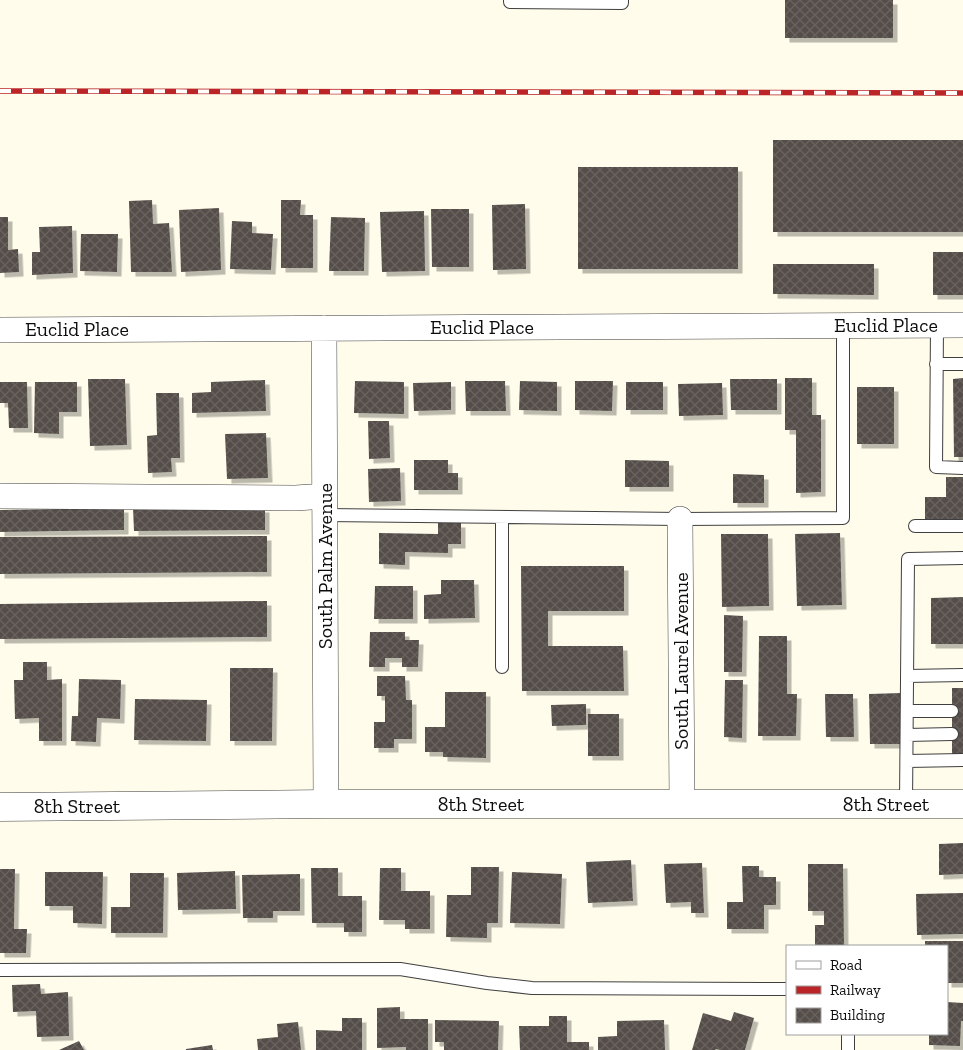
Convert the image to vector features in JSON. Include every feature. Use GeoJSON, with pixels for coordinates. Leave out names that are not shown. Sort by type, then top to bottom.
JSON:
{"type":"FeatureCollection","features":[{"type":"Feature","properties":{"kind":"street","name":"Euclid Place"},"geometry":{"type":"LineString","coordinates":[[0,330],[963,325]]}},
{"type":"Feature","properties":{"kind":"street","name":"South Palm Avenue"},"geometry":{"type":"LineString","coordinates":[[324,328],[326,804]]}},
{"type":"Feature","properties":{"kind":"street"},"geometry":{"type":"LineString","coordinates":[[0,496],[296,498],[324,505]]}},
{"type":"Feature","properties":{"kind":"street","name":"South Laurel Avenue"},"geometry":{"type":"LineString","coordinates":[[680,519],[682,804]]}},
{"type":"Feature","properties":{"kind":"street","name":"8th Street"},"geometry":{"type":"LineString","coordinates":[[0,807],[326,804],[963,804]]}},
{"type":"Feature","properties":{"kind":"lane"},"geometry":{"type":"LineString","coordinates":[[510,0],[510,2],[622,3],[622,0]]}},
{"type":"Feature","properties":{"kind":"lane"},"geometry":{"type":"LineString","coordinates":[[324,505],[502,517],[842,518],[844,325]]}},
{"type":"Feature","properties":{"kind":"lane"},"geometry":{"type":"LineString","coordinates":[[937,325],[936,467],[963,468]]}},
{"type":"Feature","properties":{"kind":"lane"},"geometry":{"type":"LineString","coordinates":[[936,364],[963,364]]}},
{"type":"Feature","properties":{"kind":"lane"},"geometry":{"type":"LineString","coordinates":[[502,517],[502,666]]}},
{"type":"Feature","properties":{"kind":"lane"},"geometry":{"type":"LineString","coordinates":[[915,526],[963,526]]}},
{"type":"Feature","properties":{"kind":"lane"},"geometry":{"type":"LineString","coordinates":[[906,804],[908,558],[963,558]]}},
{"type":"Feature","properties":{"kind":"lane"},"geometry":{"type":"LineString","coordinates":[[907,676],[963,675]]}},
{"type":"Feature","properties":{"kind":"lane"},"geometry":{"type":"LineString","coordinates":[[907,711],[952,711]]}},
{"type":"Feature","properties":{"kind":"lane"},"geometry":{"type":"LineString","coordinates":[[907,735],[952,734]]}},
{"type":"Feature","properties":{"kind":"lane"},"geometry":{"type":"LineString","coordinates":[[907,761],[963,760]]}},
{"type":"Feature","properties":{"kind":"lane"},"geometry":{"type":"LineString","coordinates":[[0,970],[400,969],[532,988],[786,989]]}},
{"type":"Feature","properties":{"kind":"lane"},"geometry":{"type":"LineString","coordinates":[[848,1035],[848,1050]]}},
{"type":"Feature","properties":{"kind":"building"},"geometry":{"type":"Polygon","coordinates":[[[785,0],[893,0],[893,38],[785,38],[785,0]]]}},
{"type":"Feature","properties":{"kind":"building"},"geometry":{"type":"Polygon","coordinates":[[[773,140],[963,140],[963,232],[773,232],[773,140]]]}},
{"type":"Feature","properties":{"kind":"building"},"geometry":{"type":"Polygon","coordinates":[[[578,167],[738,167],[738,269],[578,269],[578,167]]]}},
{"type":"Feature","properties":{"kind":"building"},"geometry":{"type":"Polygon","coordinates":[[[152,200],[153,224],[169,223],[172,272],[131,272],[129,201],[152,200]]]}},
{"type":"Feature","properties":{"kind":"building"},"geometry":{"type":"Polygon","coordinates":[[[281,200],[301,200],[300,215],[313,215],[313,268],[281,268],[281,200]]]}},
{"type":"Feature","properties":{"kind":"building"},"geometry":{"type":"Polygon","coordinates":[[[525,204],[526,269],[493,270],[492,205],[525,204]]]}},
{"type":"Feature","properties":{"kind":"building"},"geometry":{"type":"Polygon","coordinates":[[[219,208],[221,270],[181,272],[179,210],[219,208]]]}},
{"type":"Feature","properties":{"kind":"building"},"geometry":{"type":"Polygon","coordinates":[[[431,209],[469,209],[469,267],[432,267],[431,209]]]}},
{"type":"Feature","properties":{"kind":"building"},"geometry":{"type":"Polygon","coordinates":[[[424,211],[425,271],[382,272],[380,212],[424,211]]]}},
{"type":"Feature","properties":{"kind":"building"},"geometry":{"type":"Polygon","coordinates":[[[0,217],[8,217],[8,250],[18,249],[19,272],[0,273],[0,217]]]}},
{"type":"Feature","properties":{"kind":"building"},"geometry":{"type":"Polygon","coordinates":[[[331,217],[365,218],[364,271],[329,271],[331,217]]]}},
{"type":"Feature","properties":{"kind":"building"},"geometry":{"type":"Polygon","coordinates":[[[232,221],[252,222],[252,233],[273,234],[271,270],[230,269],[232,221]]]}},
{"type":"Feature","properties":{"kind":"building"},"geometry":{"type":"Polygon","coordinates":[[[72,226],[73,273],[32,275],[32,252],[40,252],[39,227],[72,226]]]}},
{"type":"Feature","properties":{"kind":"building"},"geometry":{"type":"Polygon","coordinates":[[[81,234],[118,234],[117,272],[80,271],[81,234]]]}},
{"type":"Feature","properties":{"kind":"building"},"geometry":{"type":"Polygon","coordinates":[[[933,252],[963,252],[963,295],[933,295],[933,252]]]}},
{"type":"Feature","properties":{"kind":"building"},"geometry":{"type":"Polygon","coordinates":[[[773,264],[874,264],[874,295],[773,294],[773,264]]]}},
{"type":"Feature","properties":{"kind":"building"},"geometry":{"type":"Polygon","coordinates":[[[785,378],[812,378],[812,415],[821,415],[821,492],[796,493],[796,430],[785,430],[785,378]]]}},
{"type":"Feature","properties":{"kind":"building"},"geometry":{"type":"Polygon","coordinates":[[[963,378],[963,457],[954,457],[953,379],[963,378]]]}},
{"type":"Feature","properties":{"kind":"building"},"geometry":{"type":"Polygon","coordinates":[[[88,379],[125,379],[127,445],[90,446],[88,379]]]}},
{"type":"Feature","properties":{"kind":"building"},"geometry":{"type":"Polygon","coordinates":[[[730,379],[777,379],[777,410],[731,410],[730,379]]]}},
{"type":"Feature","properties":{"kind":"building"},"geometry":{"type":"Polygon","coordinates":[[[265,380],[266,411],[192,413],[192,393],[211,392],[211,382],[265,380]]]}},
{"type":"Feature","properties":{"kind":"building"},"geometry":{"type":"Polygon","coordinates":[[[355,381],[404,382],[404,414],[354,413],[355,381]]]}},
{"type":"Feature","properties":{"kind":"building"},"geometry":{"type":"Polygon","coordinates":[[[465,381],[505,381],[506,411],[466,411],[465,381]]]}},
{"type":"Feature","properties":{"kind":"building"},"geometry":{"type":"Polygon","coordinates":[[[520,381],[557,382],[557,411],[519,410],[520,381]]]}},
{"type":"Feature","properties":{"kind":"building"},"geometry":{"type":"Polygon","coordinates":[[[575,381],[613,381],[612,411],[575,410],[575,381]]]}},
{"type":"Feature","properties":{"kind":"building"},"geometry":{"type":"Polygon","coordinates":[[[0,382],[27,382],[28,428],[9,428],[8,403],[0,403],[0,382]]]}},
{"type":"Feature","properties":{"kind":"building"},"geometry":{"type":"Polygon","coordinates":[[[35,382],[77,382],[77,412],[59,412],[59,434],[34,433],[35,382]]]}},
{"type":"Feature","properties":{"kind":"building"},"geometry":{"type":"Polygon","coordinates":[[[451,382],[451,410],[414,411],[413,383],[451,382]]]}},
{"type":"Feature","properties":{"kind":"building"},"geometry":{"type":"Polygon","coordinates":[[[626,382],[663,382],[663,410],[626,410],[626,382]]]}},
{"type":"Feature","properties":{"kind":"building"},"geometry":{"type":"Polygon","coordinates":[[[722,383],[723,415],[679,416],[678,384],[722,383]]]}},
{"type":"Feature","properties":{"kind":"building"},"geometry":{"type":"Polygon","coordinates":[[[857,387],[894,387],[894,444],[857,444],[857,387]]]}},
{"type":"Feature","properties":{"kind":"building"},"geometry":{"type":"Polygon","coordinates":[[[156,393],[179,393],[180,458],[171,458],[172,472],[148,473],[147,436],[157,435],[156,393]]]}},
{"type":"Feature","properties":{"kind":"building"},"geometry":{"type":"Polygon","coordinates":[[[368,421],[389,421],[390,458],[369,459],[368,421]]]}},
{"type":"Feature","properties":{"kind":"building"},"geometry":{"type":"Polygon","coordinates":[[[266,433],[268,478],[227,479],[225,434],[266,433]]]}},
{"type":"Feature","properties":{"kind":"building"},"geometry":{"type":"Polygon","coordinates":[[[414,460],[448,460],[448,473],[458,473],[458,490],[414,490],[414,460]]]}},
{"type":"Feature","properties":{"kind":"building"},"geometry":{"type":"Polygon","coordinates":[[[625,460],[669,461],[669,487],[625,487],[625,460]]]}},
{"type":"Feature","properties":{"kind":"building"},"geometry":{"type":"Polygon","coordinates":[[[400,468],[401,501],[369,502],[368,469],[400,468]]]}},
{"type":"Feature","properties":{"kind":"building"},"geometry":{"type":"Polygon","coordinates":[[[733,474],[764,475],[764,503],[733,503],[733,474]]]}},
{"type":"Feature","properties":{"kind":"building"},"geometry":{"type":"Polygon","coordinates":[[[946,477],[963,477],[963,521],[925,521],[925,497],[946,497],[946,477]]]}},
{"type":"Feature","properties":{"kind":"building"},"geometry":{"type":"Polygon","coordinates":[[[124,508],[124,530],[0,532],[0,510],[124,508]]]}},
{"type":"Feature","properties":{"kind":"building"},"geometry":{"type":"Polygon","coordinates":[[[133,508],[265,508],[265,530],[134,531],[133,508]]]}},
{"type":"Feature","properties":{"kind":"building"},"geometry":{"type":"Polygon","coordinates":[[[438,523],[461,523],[461,544],[448,544],[448,553],[405,552],[405,565],[379,564],[379,533],[438,534],[438,523]]]}},
{"type":"Feature","properties":{"kind":"building"},"geometry":{"type":"Polygon","coordinates":[[[840,533],[842,605],[797,606],[795,534],[840,533]]]}},
{"type":"Feature","properties":{"kind":"building"},"geometry":{"type":"Polygon","coordinates":[[[721,534],[768,534],[769,606],[722,607],[721,534]]]}},
{"type":"Feature","properties":{"kind":"building"},"geometry":{"type":"Polygon","coordinates":[[[267,536],[267,572],[0,574],[0,537],[267,536]]]}},
{"type":"Feature","properties":{"kind":"building"},"geometry":{"type":"Polygon","coordinates":[[[521,566],[624,566],[624,611],[548,611],[548,646],[623,646],[624,691],[522,691],[521,566]]]}},
{"type":"Feature","properties":{"kind":"building"},"geometry":{"type":"Polygon","coordinates":[[[441,580],[474,580],[475,618],[424,619],[424,595],[441,594],[441,580]]]}},
{"type":"Feature","properties":{"kind":"building"},"geometry":{"type":"Polygon","coordinates":[[[375,586],[413,586],[413,619],[374,619],[375,586]]]}},
{"type":"Feature","properties":{"kind":"building"},"geometry":{"type":"Polygon","coordinates":[[[963,597],[963,644],[931,644],[931,598],[963,597]]]}},
{"type":"Feature","properties":{"kind":"building"},"geometry":{"type":"Polygon","coordinates":[[[267,601],[267,637],[0,639],[0,604],[267,601]]]}},
{"type":"Feature","properties":{"kind":"building"},"geometry":{"type":"Polygon","coordinates":[[[724,615],[743,616],[742,672],[724,672],[724,615]]]}},
{"type":"Feature","properties":{"kind":"building"},"geometry":{"type":"Polygon","coordinates":[[[370,632],[405,632],[405,640],[419,640],[418,667],[402,667],[402,658],[385,658],[385,667],[369,667],[370,632]]]}},
{"type":"Feature","properties":{"kind":"building"},"geometry":{"type":"Polygon","coordinates":[[[759,636],[787,636],[787,694],[797,694],[796,736],[758,736],[759,636]]]}},
{"type":"Feature","properties":{"kind":"building"},"geometry":{"type":"Polygon","coordinates":[[[23,662],[47,662],[47,680],[62,679],[62,741],[39,741],[39,718],[15,719],[14,680],[23,680],[23,662]]]}},
{"type":"Feature","properties":{"kind":"building"},"geometry":{"type":"Polygon","coordinates":[[[230,668],[273,668],[272,741],[230,741],[230,668]]]}},
{"type":"Feature","properties":{"kind":"building"},"geometry":{"type":"Polygon","coordinates":[[[377,676],[405,676],[406,700],[412,700],[412,739],[394,739],[394,748],[374,748],[374,722],[385,722],[385,696],[377,696],[377,676]]]}},
{"type":"Feature","properties":{"kind":"building"},"geometry":{"type":"Polygon","coordinates":[[[79,679],[121,680],[120,719],[97,718],[96,742],[71,741],[72,716],[78,716],[79,679]]]}},
{"type":"Feature","properties":{"kind":"building"},"geometry":{"type":"Polygon","coordinates":[[[725,680],[743,680],[742,738],[724,737],[725,680]]]}},
{"type":"Feature","properties":{"kind":"building"},"geometry":{"type":"Polygon","coordinates":[[[952,688],[963,688],[963,757],[952,757],[952,688]]]}},
{"type":"Feature","properties":{"kind":"building"},"geometry":{"type":"Polygon","coordinates":[[[445,692],[486,692],[486,758],[443,757],[443,752],[425,752],[425,727],[445,727],[445,692]]]}},
{"type":"Feature","properties":{"kind":"building"},"geometry":{"type":"Polygon","coordinates":[[[901,693],[901,744],[870,744],[869,694],[901,693]]]}},
{"type":"Feature","properties":{"kind":"building"},"geometry":{"type":"Polygon","coordinates":[[[825,694],[853,694],[854,737],[826,737],[825,694]]]}},
{"type":"Feature","properties":{"kind":"building"},"geometry":{"type":"Polygon","coordinates":[[[135,699],[207,700],[206,741],[134,740],[135,699]]]}},
{"type":"Feature","properties":{"kind":"building"},"geometry":{"type":"Polygon","coordinates":[[[586,704],[586,725],[552,726],[551,705],[586,704]]]}},
{"type":"Feature","properties":{"kind":"building"},"geometry":{"type":"Polygon","coordinates":[[[588,714],[619,714],[619,756],[588,756],[588,714]]]}},
{"type":"Feature","properties":{"kind":"building"},"geometry":{"type":"Polygon","coordinates":[[[963,843],[963,874],[939,875],[939,844],[963,843]]]}},
{"type":"Feature","properties":{"kind":"building"},"geometry":{"type":"Polygon","coordinates":[[[631,860],[633,901],[588,903],[586,862],[631,860]]]}},
{"type":"Feature","properties":{"kind":"building"},"geometry":{"type":"Polygon","coordinates":[[[702,863],[704,913],[691,913],[691,902],[666,903],[664,864],[702,863]]]}},
{"type":"Feature","properties":{"kind":"building"},"geometry":{"type":"Polygon","coordinates":[[[808,864],[843,864],[844,945],[815,945],[815,925],[824,925],[824,911],[808,911],[808,864]]]}},
{"type":"Feature","properties":{"kind":"building"},"geometry":{"type":"Polygon","coordinates":[[[742,866],[759,866],[759,877],[776,877],[776,905],[764,905],[764,929],[727,929],[727,902],[743,902],[742,866]]]}},
{"type":"Feature","properties":{"kind":"building"},"geometry":{"type":"Polygon","coordinates":[[[471,867],[499,867],[498,923],[487,923],[487,938],[446,937],[447,895],[471,895],[471,867]]]}},
{"type":"Feature","properties":{"kind":"building"},"geometry":{"type":"Polygon","coordinates":[[[311,868],[338,868],[338,896],[362,896],[362,932],[344,932],[344,923],[312,923],[311,868]]]}},
{"type":"Feature","properties":{"kind":"building"},"geometry":{"type":"Polygon","coordinates":[[[380,868],[401,868],[401,891],[430,891],[430,929],[405,929],[405,920],[379,920],[380,868]]]}},
{"type":"Feature","properties":{"kind":"building"},"geometry":{"type":"Polygon","coordinates":[[[0,869],[15,869],[14,929],[27,929],[26,953],[0,953],[0,869]]]}},
{"type":"Feature","properties":{"kind":"building"},"geometry":{"type":"Polygon","coordinates":[[[235,871],[236,909],[178,910],[177,873],[235,871]]]}},
{"type":"Feature","properties":{"kind":"building"},"geometry":{"type":"Polygon","coordinates":[[[45,872],[103,872],[102,924],[73,923],[73,906],[45,906],[45,872]]]}},
{"type":"Feature","properties":{"kind":"building"},"geometry":{"type":"Polygon","coordinates":[[[512,872],[562,874],[560,924],[510,923],[512,872]]]}},
{"type":"Feature","properties":{"kind":"building"},"geometry":{"type":"Polygon","coordinates":[[[130,873],[164,873],[163,933],[111,933],[111,907],[130,907],[130,873]]]}},
{"type":"Feature","properties":{"kind":"building"},"geometry":{"type":"Polygon","coordinates":[[[300,874],[300,911],[273,911],[273,918],[243,918],[242,875],[300,874]]]}},
{"type":"Feature","properties":{"kind":"building"},"geometry":{"type":"Polygon","coordinates":[[[963,893],[963,934],[917,935],[916,894],[963,893]]]}},
{"type":"Feature","properties":{"kind":"building"},"geometry":{"type":"Polygon","coordinates":[[[925,941],[963,941],[963,983],[948,983],[948,945],[925,945],[925,941]]]}},
{"type":"Feature","properties":{"kind":"building"},"geometry":{"type":"Polygon","coordinates":[[[40,984],[41,994],[68,992],[69,1036],[37,1037],[36,1011],[13,1012],[12,985],[40,984]]]}},
{"type":"Feature","properties":{"kind":"building"},"geometry":{"type":"Polygon","coordinates":[[[948,1002],[963,1003],[960,1046],[929,1045],[929,1035],[948,1035],[948,1002]]]}},
{"type":"Feature","properties":{"kind":"building"},"geometry":{"type":"Polygon","coordinates":[[[400,1007],[400,1019],[428,1019],[428,1050],[406,1050],[406,1047],[377,1048],[377,1008],[400,1007]]]}},
{"type":"Feature","properties":{"kind":"building"},"geometry":{"type":"Polygon","coordinates":[[[734,1012],[754,1018],[745,1050],[692,1050],[703,1013],[731,1021],[734,1012]]]}},
{"type":"Feature","properties":{"kind":"building"},"geometry":{"type":"Polygon","coordinates":[[[549,1016],[567,1016],[567,1042],[589,1042],[589,1050],[520,1050],[519,1026],[549,1026],[549,1016]]]}},
{"type":"Feature","properties":{"kind":"building"},"geometry":{"type":"Polygon","coordinates":[[[342,1018],[362,1018],[362,1050],[316,1050],[316,1030],[342,1031],[342,1018]]]}},
{"type":"Feature","properties":{"kind":"building"},"geometry":{"type":"Polygon","coordinates":[[[435,1020],[499,1021],[498,1050],[444,1050],[444,1042],[435,1042],[435,1020]]]}},
{"type":"Feature","properties":{"kind":"building"},"geometry":{"type":"Polygon","coordinates":[[[664,1020],[665,1050],[598,1050],[598,1037],[617,1036],[617,1021],[664,1020]]]}},
{"type":"Feature","properties":{"kind":"building"},"geometry":{"type":"Polygon","coordinates":[[[298,1022],[301,1050],[258,1050],[257,1039],[278,1037],[277,1024],[298,1022]]]}},
{"type":"Feature","properties":{"kind":"building"},"geometry":{"type":"Polygon","coordinates":[[[79,1041],[84,1050],[59,1050],[79,1041]]]}},
{"type":"Feature","properties":{"kind":"building"},"geometry":{"type":"Polygon","coordinates":[[[212,1045],[213,1050],[186,1050],[186,1049],[212,1045]]]}},
{"type":"Feature","properties":{"kind":"railway"},"geometry":{"type":"LineString","coordinates":[[0,91],[963,93]]}}]}
